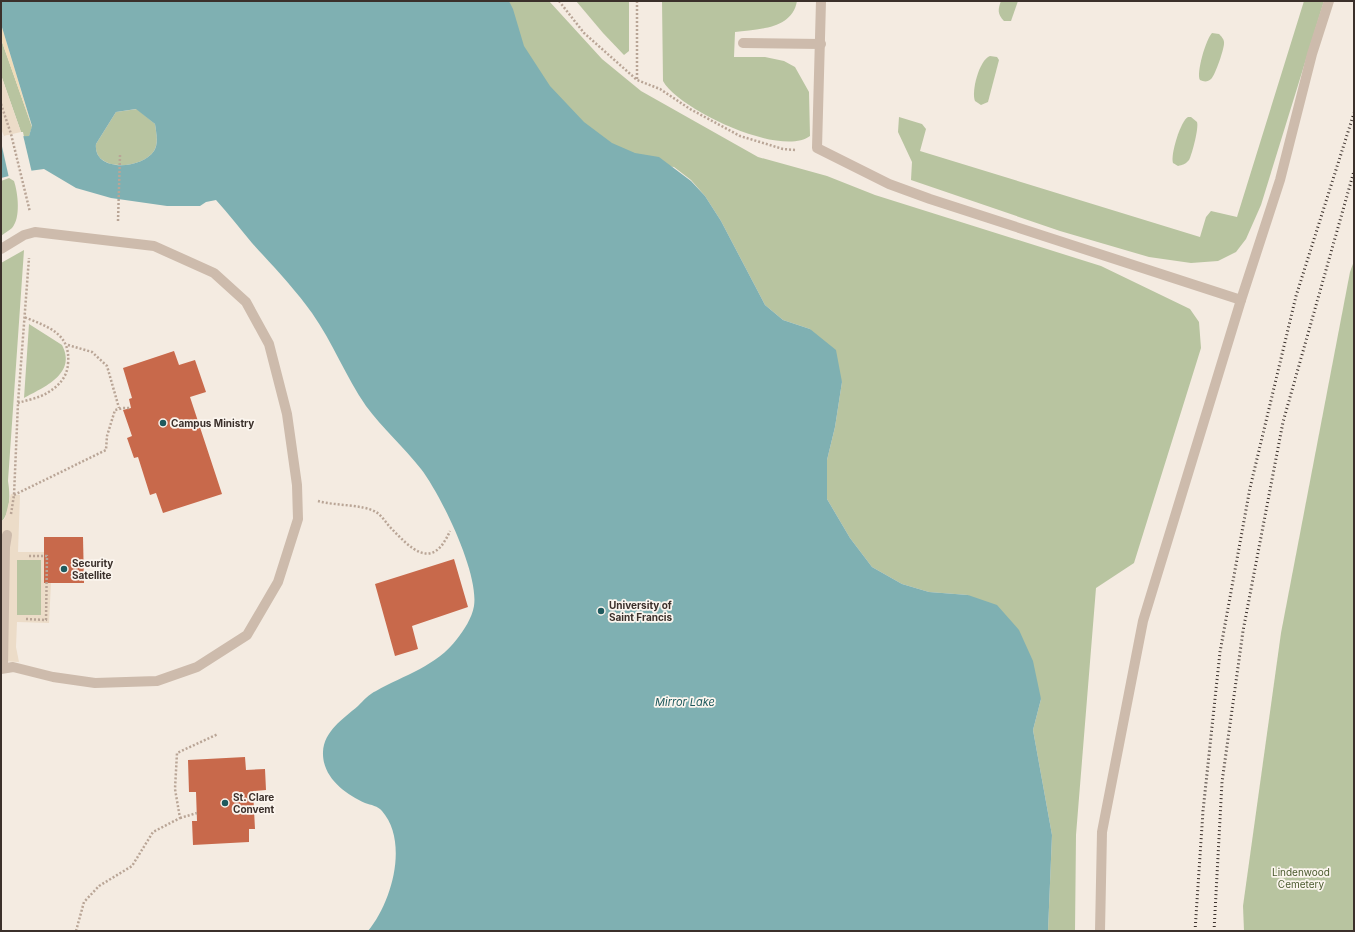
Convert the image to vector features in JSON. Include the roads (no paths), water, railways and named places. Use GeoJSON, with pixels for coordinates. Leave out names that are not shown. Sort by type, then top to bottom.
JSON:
{"type":"FeatureCollection","features":[{"type":"Feature","properties":{"kind":"lane"},"geometry":{"type":"LineString","coordinates":[[821,1],[817,148],[889,184],[930,199],[1241,300]]}},
{"type":"Feature","properties":{"kind":"lane"},"geometry":{"type":"LineString","coordinates":[[1100,931],[1102,832],[1143,621],[1241,300],[1280,180],[1312,54],[1329,1]]}},
{"type":"Feature","properties":{"kind":"lane"},"geometry":{"type":"LineString","coordinates":[[743,43],[821,44]]}},
{"type":"Feature","properties":{"kind":"lane"},"geometry":{"type":"LineString","coordinates":[[1,250],[24,235],[34,232],[154,246],[214,273],[246,302],[270,344],[287,414],[296,480],[298,519],[278,582],[247,635],[197,667],[157,681],[95,683],[53,677],[13,667],[2,669],[5,556],[7,535]]}},
{"type":"Feature","properties":{"kind":"water","name":"Mirror Lake"},"geometry":{"type":"Polygon","coordinates":[[[1,1],[509,1],[513,9],[524,46],[550,86],[584,122],[612,143],[635,153],[659,157],[691,181],[705,196],[721,221],[765,305],[783,320],[810,329],[836,350],[842,382],[835,427],[827,460],[827,499],[850,538],[872,567],[902,584],[929,592],[968,595],[997,605],[1019,630],[1033,661],[1041,699],[1033,730],[1052,835],[1048,931],[368,931],[377,919],[390,888],[396,855],[395,839],[390,824],[380,809],[357,799],[336,784],[326,769],[323,752],[324,745],[335,726],[373,692],[430,663],[449,648],[465,628],[470,619],[474,606],[474,592],[471,574],[457,535],[448,515],[421,469],[366,406],[320,324],[291,286],[216,200],[206,202],[200,206],[167,206],[111,198],[76,188],[44,169],[1,178],[1,137],[29,136],[32,126],[1,24],[1,1]],[[136,109],[116,112],[96,144],[97,153],[102,160],[110,164],[129,165],[139,162],[148,157],[156,148],[157,138],[155,124],[136,109]]]}},
{"type":"Feature","properties":{"kind":"railway"},"geometry":{"type":"LineString","coordinates":[[1195,931],[1203,811],[1220,652],[1250,488],[1296,296],[1354,113]]}},
{"type":"Feature","properties":{"kind":"railway"},"geometry":{"type":"LineString","coordinates":[[1214,931],[1222,782],[1243,631],[1283,422],[1354,171]]}},
{"type":"Feature","properties":{"kind":"place","name":"Campus Ministry"},"geometry":{"type":"Point","coordinates":[163,423]}},
{"type":"Feature","properties":{"kind":"place","name":"Security Satellite"},"geometry":{"type":"Point","coordinates":[64,569]}},
{"type":"Feature","properties":{"kind":"place","name":"University of Saint Francis"},"geometry":{"type":"Point","coordinates":[601,611]}},
{"type":"Feature","properties":{"kind":"place","name":"St. Clare Convent"},"geometry":{"type":"Point","coordinates":[225,803]}},
{"type":"Feature","properties":{"kind":"park label","name":"Lindenwood Cemetery"},"geometry":{"type":"Point","coordinates":[1301,878]}}]}
